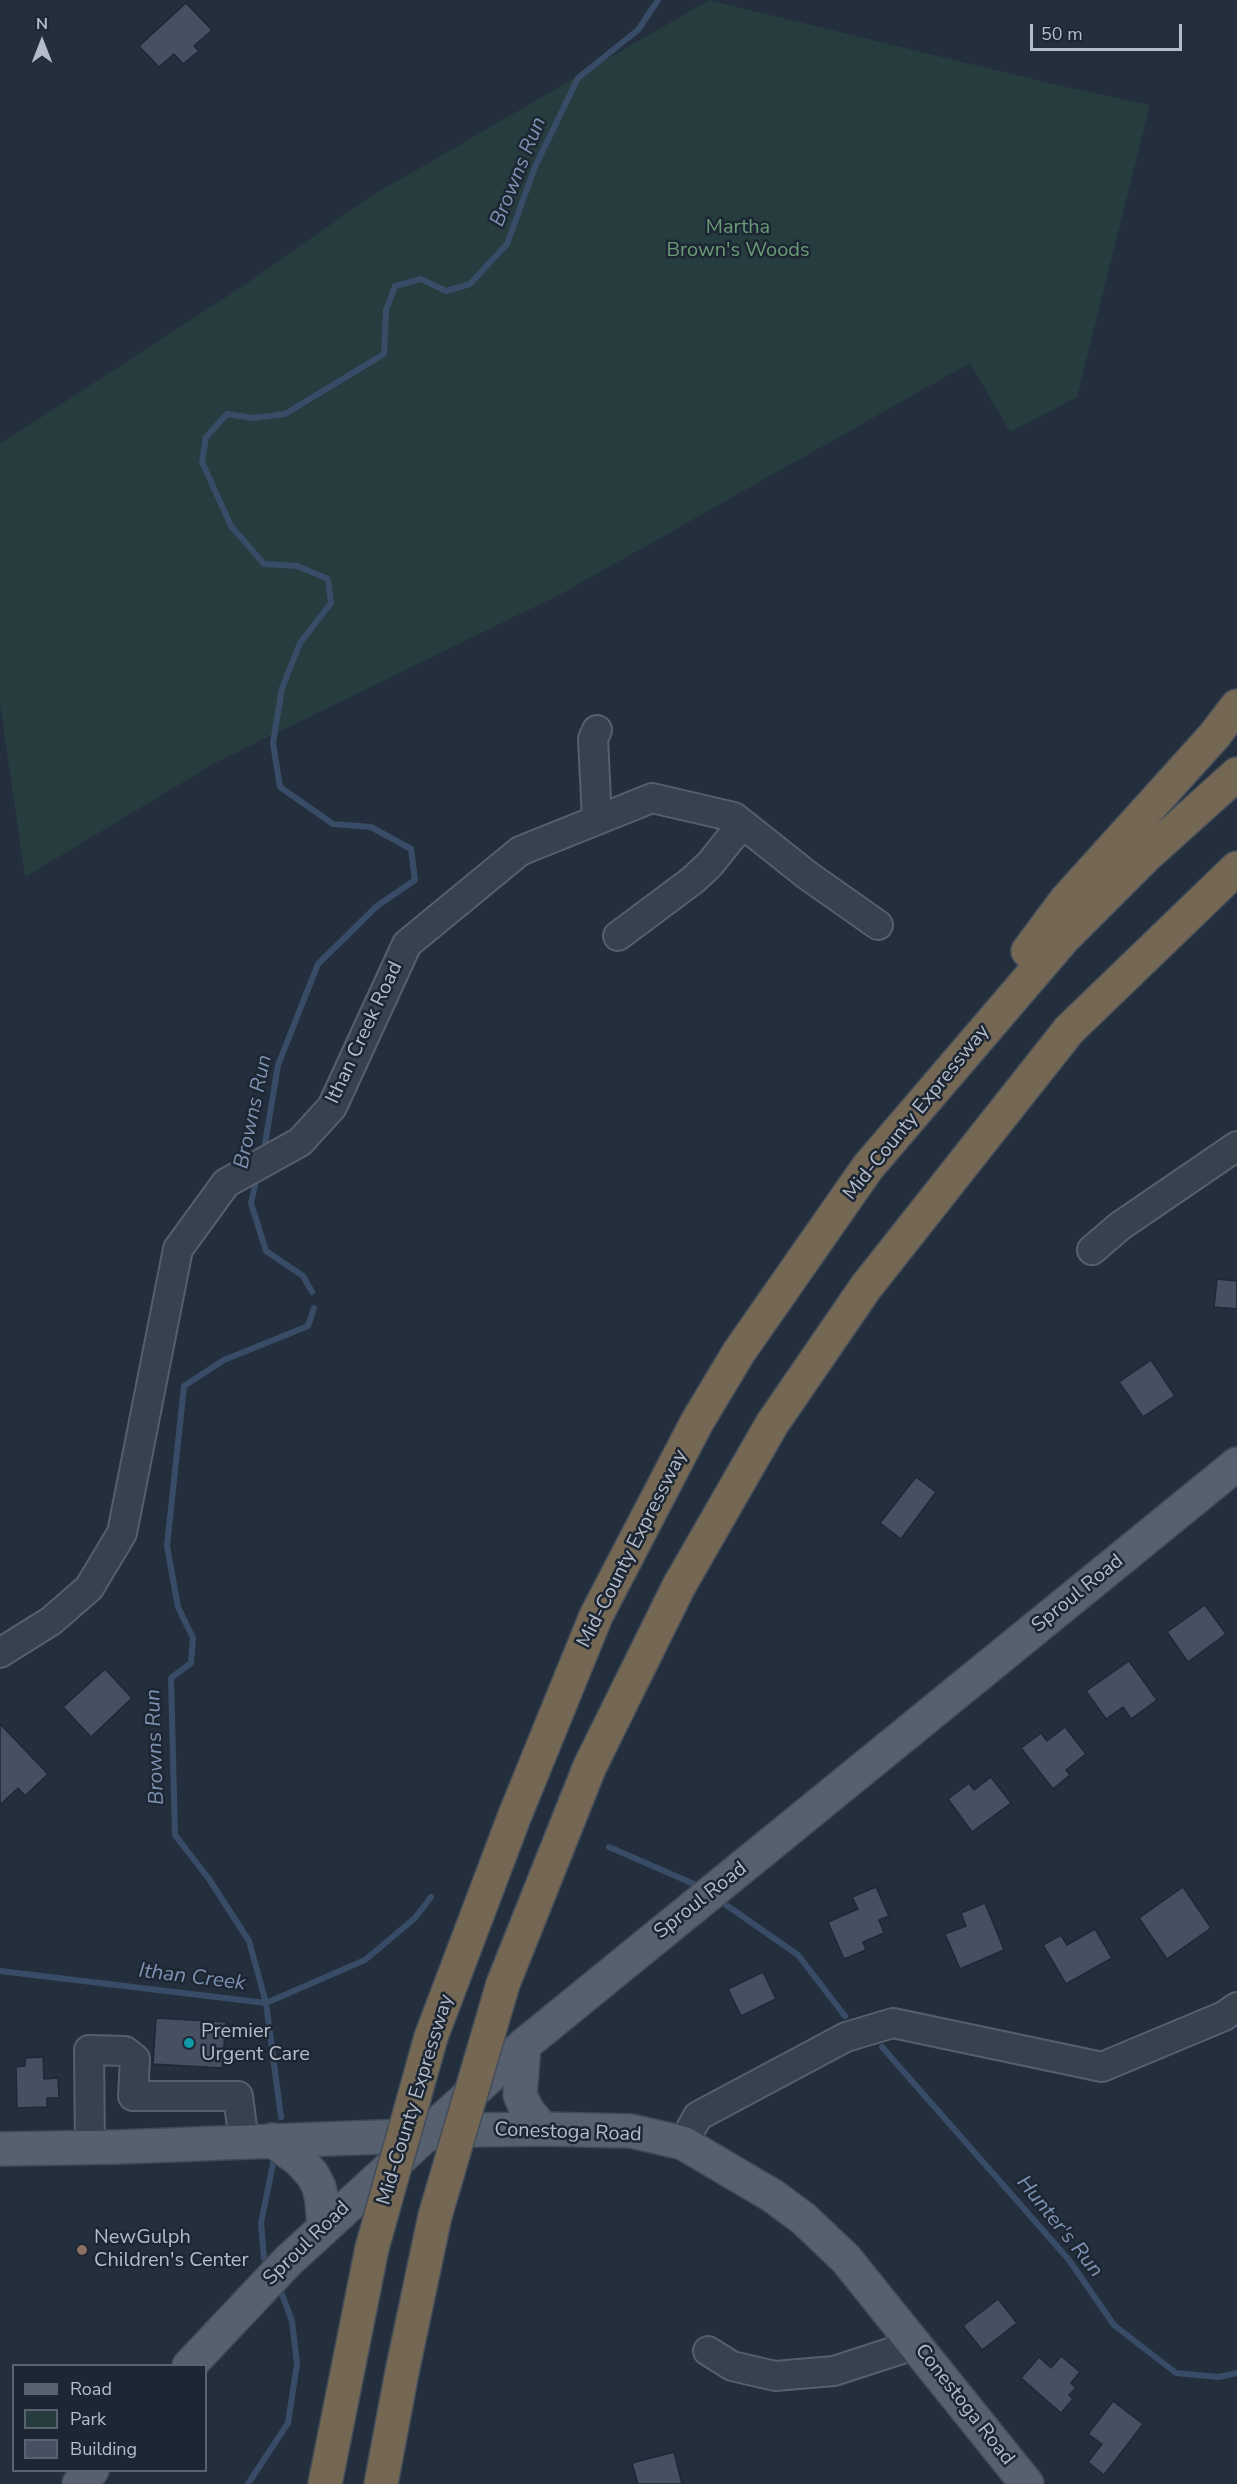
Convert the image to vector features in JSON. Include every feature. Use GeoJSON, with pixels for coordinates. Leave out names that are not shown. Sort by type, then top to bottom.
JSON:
{"type":"FeatureCollection","features":[{"type":"Feature","properties":{"kind":"highway"},"geometry":{"type":"LineString","coordinates":[[868,1167],[1066,900],[1214,736],[1237,706]]}},
{"type":"Feature","properties":{"kind":"highway","name":"Mid-County Expressway"},"geometry":{"type":"LineString","coordinates":[[325,2484],[372,2248],[431,2037],[530,1775],[596,1616],[697,1422],[739,1352],[868,1167],[1063,939],[1146,856],[1237,774]]}},
{"type":"Feature","properties":{"kind":"highway"},"geometry":{"type":"LineString","coordinates":[[381,2484],[435,2217],[503,1984],[590,1766],[679,1586],[772,1424],[866,1287],[1069,1030],[1237,868]]}},
{"type":"Feature","properties":{"kind":"highway"},"geometry":{"type":"LineString","coordinates":[[1069,1030],[1237,893]]}},
{"type":"Feature","properties":{"kind":"main road","name":"Sproul Road"},"geometry":{"type":"LineString","coordinates":[[191,2364],[288,2261],[423,2135],[524,2045],[1237,1464]]}},
{"type":"Feature","properties":{"kind":"main road"},"geometry":{"type":"LineString","coordinates":[[524,2045],[520,2095],[527,2110],[542,2129]]}},
{"type":"Feature","properties":{"kind":"main road","name":"Conestoga Road"},"geometry":{"type":"LineString","coordinates":[[0,2149],[542,2129],[631,2131],[683,2143],[773,2196],[804,2219],[846,2259],[917,2344],[1027,2484]]}},
{"type":"Feature","properties":{"kind":"main road"},"geometry":{"type":"LineString","coordinates":[[258,2141],[300,2160],[312,2174],[319,2187],[324,2227]]}},
{"type":"Feature","properties":{"kind":"main road"},"geometry":{"type":"LineString","coordinates":[[79,2484],[90,2472]]}},
{"type":"Feature","properties":{"kind":"street"},"geometry":{"type":"LineString","coordinates":[[597,730],[593,739],[597,820]]}},
{"type":"Feature","properties":{"kind":"street","name":"Ithan Creek Road"},"geometry":{"type":"LineString","coordinates":[[0,1653],[51,1621],[89,1588],[122,1533],[178,1249],[226,1184],[300,1142],[332,1107],[407,944],[520,851],[651,798],[734,817],[807,875],[878,925]]}},
{"type":"Feature","properties":{"kind":"street"},"geometry":{"type":"LineString","coordinates":[[618,936],[693,880],[710,864],[741,824]]}},
{"type":"Feature","properties":{"kind":"street"},"geometry":{"type":"LineString","coordinates":[[1092,1250],[1120,1226],[1237,1146]]}},
{"type":"Feature","properties":{"kind":"street"},"geometry":{"type":"LineString","coordinates":[[683,2143],[698,2116],[708,2110],[846,2037],[893,2023],[1102,2067],[1224,2016],[1237,2007]]}},
{"type":"Feature","properties":{"kind":"street"},"geometry":{"type":"LineString","coordinates":[[90,2147],[89,2050],[125,2051],[135,2059],[133,2096],[238,2096],[258,2141]]}},
{"type":"Feature","properties":{"kind":"street"},"geometry":{"type":"LineString","coordinates":[[708,2351],[732,2366],[775,2376],[834,2371],[917,2344]]}},
{"type":"Feature","properties":{"kind":"green space","name":"Martha Brown's Woods"},"geometry":{"type":"Polygon","coordinates":[[[709,0],[1048,83],[1150,105],[1077,397],[1010,432],[970,363],[561,594],[217,762],[25,877],[0,704],[0,444],[252,280],[368,198],[709,0]]]}},
{"type":"Feature","properties":{"kind":"building"},"geometry":{"type":"Polygon","coordinates":[[[186,3],[212,30],[194,46],[199,51],[183,64],[174,54],[159,67],[139,46],[186,3]]]}},
{"type":"Feature","properties":{"kind":"building"},"geometry":{"type":"Polygon","coordinates":[[[1217,1279],[1237,1281],[1237,1309],[1214,1307],[1217,1279]]]}},
{"type":"Feature","properties":{"kind":"building"},"geometry":{"type":"Polygon","coordinates":[[[1151,1360],[1175,1396],[1143,1417],[1119,1382],[1151,1360]]]}},
{"type":"Feature","properties":{"kind":"building"},"geometry":{"type":"Polygon","coordinates":[[[916,1477],[936,1492],[901,1539],[880,1523],[916,1477]]]}},
{"type":"Feature","properties":{"kind":"building"},"geometry":{"type":"Polygon","coordinates":[[[1205,1605],[1226,1634],[1188,1662],[1167,1632],[1205,1605]]]}},
{"type":"Feature","properties":{"kind":"building"},"geometry":{"type":"Polygon","coordinates":[[[1129,1661],[1157,1700],[1131,1719],[1123,1707],[1106,1719],[1086,1691],[1129,1661]]]}},
{"type":"Feature","properties":{"kind":"building"},"geometry":{"type":"Polygon","coordinates":[[[105,1669],[132,1698],[91,1737],[63,1707],[105,1669]]]}},
{"type":"Feature","properties":{"kind":"building"},"geometry":{"type":"Polygon","coordinates":[[[0,1724],[48,1774],[25,1796],[18,1788],[0,1805],[0,1724]]]}},
{"type":"Feature","properties":{"kind":"building"},"geometry":{"type":"Polygon","coordinates":[[[1065,1727],[1086,1754],[1066,1770],[1070,1775],[1053,1789],[1021,1748],[1041,1733],[1047,1741],[1065,1727]]]}},
{"type":"Feature","properties":{"kind":"building"},"geometry":{"type":"Polygon","coordinates":[[[991,1777],[1011,1803],[972,1832],[948,1799],[969,1783],[974,1790],[991,1777]]]}},
{"type":"Feature","properties":{"kind":"building"},"geometry":{"type":"Polygon","coordinates":[[[876,1887],[889,1916],[879,1920],[884,1933],[863,1942],[866,1950],[844,1959],[828,1922],[858,1909],[852,1897],[876,1887]]]}},
{"type":"Feature","properties":{"kind":"building"},"geometry":{"type":"Polygon","coordinates":[[[1183,1887],[1211,1928],[1167,1959],[1139,1918],[1183,1887]]]}},
{"type":"Feature","properties":{"kind":"building"},"geometry":{"type":"Polygon","coordinates":[[[985,1903],[1004,1950],[960,1969],[945,1934],[966,1926],[961,1913],[985,1903]]]}},
{"type":"Feature","properties":{"kind":"building"},"geometry":{"type":"Polygon","coordinates":[[[1095,1929],[1112,1958],[1066,1984],[1043,1945],[1061,1935],[1067,1945],[1095,1929]]]}},
{"type":"Feature","properties":{"kind":"building"},"geometry":{"type":"Polygon","coordinates":[[[763,1972],[776,1999],[741,2016],[728,1989],[763,1972]]]}},
{"type":"Feature","properties":{"kind":"building","name":"Premier Urgent Care"},"geometry":{"type":"Polygon","coordinates":[[[156,2018],[226,2022],[222,2068],[153,2064],[156,2018]]]}},
{"type":"Feature","properties":{"kind":"building"},"geometry":{"type":"Polygon","coordinates":[[[43,2057],[44,2079],[58,2078],[59,2098],[47,2098],[47,2107],[17,2108],[16,2067],[25,2066],[25,2058],[43,2057]]]}},
{"type":"Feature","properties":{"kind":"building"},"geometry":{"type":"Polygon","coordinates":[[[998,2299],[1017,2323],[982,2350],[963,2326],[998,2299]]]}},
{"type":"Feature","properties":{"kind":"building"},"geometry":{"type":"Polygon","coordinates":[[[1061,2356],[1080,2372],[1071,2383],[1076,2388],[1069,2395],[1073,2399],[1061,2413],[1021,2378],[1039,2357],[1051,2368],[1061,2356]]]}},
{"type":"Feature","properties":{"kind":"building"},"geometry":{"type":"Polygon","coordinates":[[[1113,2401],[1143,2424],[1104,2475],[1088,2462],[1102,2444],[1088,2434],[1113,2401]]]}},
{"type":"Feature","properties":{"kind":"building"},"geometry":{"type":"Polygon","coordinates":[[[674,2452],[682,2484],[638,2484],[632,2463],[674,2452]]]}},
{"type":"Feature","properties":{"kind":"waterway","name":"Browns Run"},"geometry":{"type":"LineString","coordinates":[[264,1150],[278,1065],[318,964],[377,906],[415,880],[411,849],[371,827],[333,824],[280,787],[273,743],[282,688],[300,643],[331,603],[328,579],[297,566],[264,564],[231,526],[202,462],[206,437],[227,414],[253,418],[285,414],[384,354],[386,310],[395,286],[421,279],[446,291],[470,284],[507,244],[535,167],[578,78],[638,30],[658,0]]}},
{"type":"Feature","properties":{"kind":"waterway","name":"Browns Run"},"geometry":{"type":"LineString","coordinates":[[257,1177],[251,1203],[266,1251],[303,1276],[312,1292]]}},
{"type":"Feature","properties":{"kind":"waterway","name":"Browns Run"},"geometry":{"type":"LineString","coordinates":[[281,2117],[266,2003],[249,1941],[209,1879],[175,1835],[171,1678],[191,1663],[193,1638],[178,1607],[167,1546],[184,1386],[224,1360],[308,1326],[314,1308]]}},
{"type":"Feature","properties":{"kind":"waterway"},"geometry":{"type":"LineString","coordinates":[[609,1847],[701,1887]]}},
{"type":"Feature","properties":{"kind":"waterway"},"geometry":{"type":"LineString","coordinates":[[266,2003],[365,1960],[415,1918],[431,1897]]}},
{"type":"Feature","properties":{"kind":"waterway"},"geometry":{"type":"LineString","coordinates":[[719,1900],[798,1955],[845,2016]]}},
{"type":"Feature","properties":{"kind":"waterway","name":"Ithan Creek"},"geometry":{"type":"LineString","coordinates":[[0,1971],[266,2003]]}},
{"type":"Feature","properties":{"kind":"waterway","name":"Hunter's Run"},"geometry":{"type":"LineString","coordinates":[[882,2047],[1069,2260],[1114,2325],[1176,2373],[1219,2377],[1237,2373]]}},
{"type":"Feature","properties":{"kind":"waterway","name":"Ithan Creek"},"geometry":{"type":"LineString","coordinates":[[269,2267],[264,2258],[261,2223],[274,2159]]}},
{"type":"Feature","properties":{"kind":"waterway","name":"Ithan Creek"},"geometry":{"type":"LineString","coordinates":[[248,2484],[288,2423],[297,2364],[292,2321],[279,2286]]}},
{"type":"Feature","properties":{"kind":"place","name":"Premier Urgent Care"},"geometry":{"type":"Point","coordinates":[189,2043]}},
{"type":"Feature","properties":{"kind":"place","name":"NewGulph Children's Center"},"geometry":{"type":"Point","coordinates":[82,2250]}}]}
